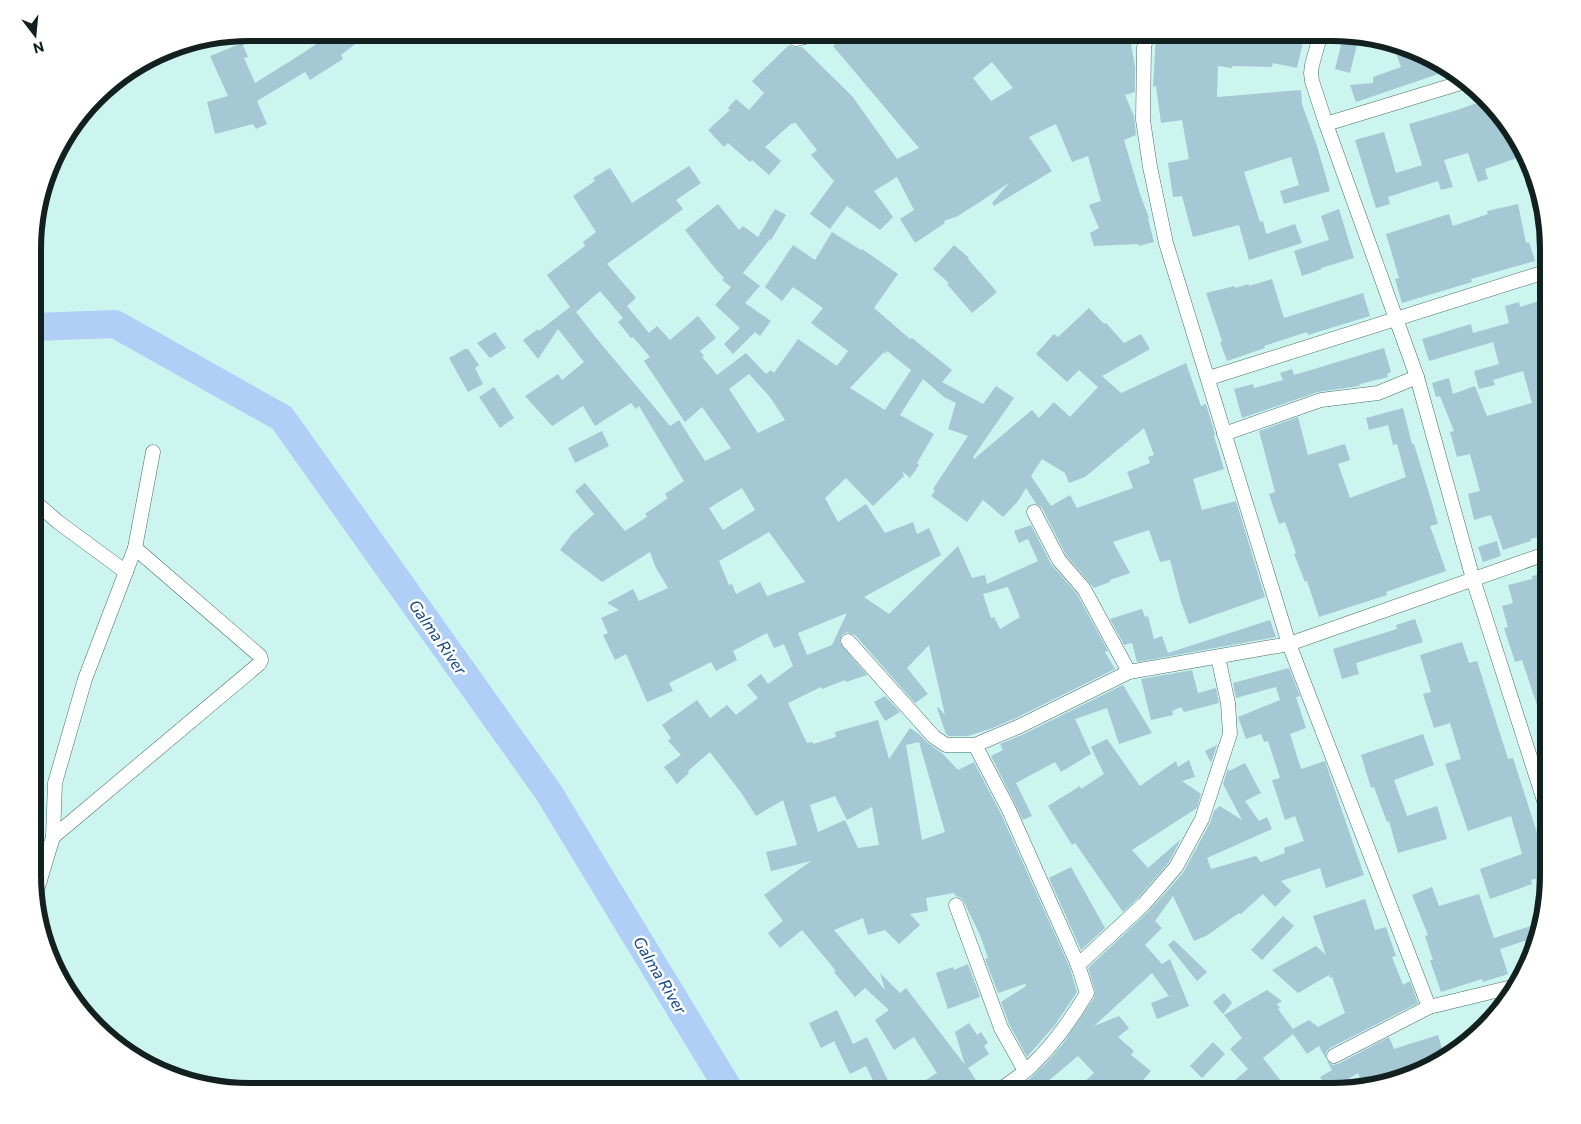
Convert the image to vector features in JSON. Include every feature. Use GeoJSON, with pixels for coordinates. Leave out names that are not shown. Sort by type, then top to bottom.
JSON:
{"type":"FeatureCollection","features":[{"type":"Feature","properties":{"kind":"street"},"geometry":{"type":"LineString","coordinates":[[1145,41],[1142,82],[1143,120],[1150,167],[1166,243],[1209,378],[1224,434],[1289,644],[1429,1007]]}},
{"type":"Feature","properties":{"kind":"street"},"geometry":{"type":"LineString","coordinates":[[1319,41],[1311,73],[1326,124],[1417,377],[1473,579],[1540,787]]}},
{"type":"Feature","properties":{"kind":"street"},"geometry":{"type":"LineString","coordinates":[[1326,124],[1458,84]]}},
{"type":"Feature","properties":{"kind":"street"},"geometry":{"type":"LineString","coordinates":[[1209,378],[1540,274]]}},
{"type":"Feature","properties":{"kind":"street"},"geometry":{"type":"LineString","coordinates":[[1224,434],[1321,400],[1378,393],[1417,377]]}},
{"type":"Feature","properties":{"kind":"street"},"geometry":{"type":"LineString","coordinates":[[41,876],[53,837],[55,783],[85,679],[135,548],[153,452]]}},
{"type":"Feature","properties":{"kind":"street"},"geometry":{"type":"LineString","coordinates":[[41,507],[58,522],[126,572]]}},
{"type":"Feature","properties":{"kind":"street"},"geometry":{"type":"LineString","coordinates":[[1034,512],[1059,560],[1084,588],[1129,672]]}},
{"type":"Feature","properties":{"kind":"street"},"geometry":{"type":"LineString","coordinates":[[53,837],[259,664],[261,660],[260,656],[135,548]]}},
{"type":"Feature","properties":{"kind":"street"},"geometry":{"type":"LineString","coordinates":[[848,641],[934,737],[946,745],[975,746],[1025,724],[1129,672],[1289,644],[1540,556]]}},
{"type":"Feature","properties":{"kind":"street"},"geometry":{"type":"LineString","coordinates":[[1078,965],[1144,904],[1176,868],[1202,818],[1230,734],[1228,703],[1218,657]]}},
{"type":"Feature","properties":{"kind":"street"},"geometry":{"type":"LineString","coordinates":[[975,746],[1009,810],[1078,965],[1087,992],[1060,1033],[1032,1065],[1008,1083]]}},
{"type":"Feature","properties":{"kind":"street"},"geometry":{"type":"LineString","coordinates":[[956,905],[1001,1028],[1025,1070]]}},
{"type":"Feature","properties":{"kind":"street"},"geometry":{"type":"LineString","coordinates":[[1334,1056],[1429,1007],[1506,988]]}},
{"type":"Feature","properties":{"kind":"building"},"geometry":{"type":"Polygon","coordinates":[[[321,41],[359,41],[341,55],[343,59],[310,80],[305,72],[257,101],[267,124],[256,129],[253,124],[215,134],[207,102],[228,96],[210,56],[242,43],[248,57],[244,58],[255,83],[321,41]]]}},
{"type":"Feature","properties":{"kind":"building"},"geometry":{"type":"Polygon","coordinates":[[[839,41],[1130,41],[1135,67],[1135,92],[1125,95],[1134,116],[1136,135],[1124,140],[1149,218],[1154,242],[1139,246],[1138,244],[1094,246],[1090,233],[1099,228],[1089,205],[1101,201],[1088,156],[1072,162],[1056,124],[1029,137],[1052,171],[994,206],[992,203],[1009,183],[958,216],[944,221],[945,223],[915,243],[900,219],[914,210],[897,177],[874,191],[893,217],[880,230],[847,206],[830,229],[810,214],[834,181],[811,155],[817,150],[795,122],[765,147],[781,161],[769,175],[728,143],[724,147],[708,130],[730,110],[728,108],[736,99],[749,110],[764,93],[752,81],[789,45],[802,47],[852,96],[897,159],[919,148],[833,46],[839,41]],[[992,62],[973,78],[991,101],[1013,88],[992,62]]]}},
{"type":"Feature","properties":{"kind":"building"},"geometry":{"type":"Polygon","coordinates":[[[1156,41],[1303,41],[1297,68],[1273,63],[1272,67],[1232,66],[1232,68],[1218,66],[1217,97],[1301,90],[1302,104],[1330,191],[1284,204],[1280,191],[1299,185],[1291,157],[1244,172],[1260,222],[1263,221],[1266,234],[1295,224],[1302,243],[1249,260],[1239,225],[1193,237],[1182,196],[1173,197],[1168,163],[1189,159],[1182,120],[1161,123],[1156,86],[1153,87],[1156,41]]]}},
{"type":"Feature","properties":{"kind":"building"},"geometry":{"type":"Polygon","coordinates":[[[1342,42],[1357,43],[1350,73],[1335,69],[1342,42]]]}},
{"type":"Feature","properties":{"kind":"building"},"geometry":{"type":"Polygon","coordinates":[[[1396,51],[1442,73],[1356,102],[1350,85],[1373,83],[1373,77],[1401,67],[1396,51]]]}},
{"type":"Feature","properties":{"kind":"building"},"geometry":{"type":"Polygon","coordinates":[[[1479,102],[1505,134],[1518,158],[1485,169],[1488,179],[1478,182],[1468,153],[1444,160],[1453,187],[1441,190],[1438,181],[1388,197],[1390,204],[1376,208],[1355,140],[1384,132],[1396,173],[1422,165],[1409,124],[1479,102]]]}},
{"type":"Feature","properties":{"kind":"building"},"geometry":{"type":"Polygon","coordinates":[[[689,166],[701,183],[676,200],[683,209],[607,264],[636,298],[627,306],[649,333],[657,326],[670,340],[698,316],[716,338],[700,351],[704,356],[702,357],[717,375],[746,353],[766,374],[771,370],[774,373],[798,339],[837,366],[848,351],[811,323],[823,308],[793,287],[782,301],[765,287],[793,245],[815,260],[832,232],[862,249],[898,274],[874,308],[910,339],[912,338],[952,370],[942,382],[983,404],[996,386],[1014,398],[973,457],[974,459],[1032,410],[1039,418],[1054,402],[1070,417],[1098,387],[1079,370],[1067,382],[1036,354],[1054,334],[1058,337],[1089,308],[1124,343],[1141,334],[1150,349],[1102,376],[1121,393],[1186,363],[1201,406],[1206,404],[1224,469],[1193,479],[1202,510],[1236,501],[1265,597],[1189,624],[1170,560],[1160,562],[1149,530],[1113,542],[1130,573],[1094,588],[1066,555],[1042,508],[1036,504],[1026,488],[1018,501],[1003,517],[983,500],[967,522],[931,496],[935,491],[933,489],[968,436],[948,429],[956,403],[944,397],[923,379],[900,415],[934,434],[917,463],[919,465],[910,478],[902,471],[904,476],[873,506],[846,478],[825,498],[838,522],[866,504],[885,533],[913,522],[917,534],[929,528],[941,555],[864,597],[889,614],[958,546],[972,578],[985,575],[987,584],[1038,561],[1028,539],[1019,543],[1014,531],[1031,525],[1051,564],[1077,594],[1108,651],[1105,652],[1115,669],[990,729],[968,736],[949,736],[946,734],[937,708],[945,715],[929,645],[907,668],[928,694],[915,703],[855,635],[847,632],[842,635],[840,643],[867,675],[846,682],[845,680],[822,689],[821,687],[788,703],[807,743],[813,742],[813,744],[836,737],[835,732],[878,720],[889,759],[910,728],[942,753],[958,770],[974,762],[1001,814],[1070,968],[1077,992],[1055,1025],[1027,1057],[1009,1024],[1001,1002],[1026,986],[1025,984],[998,993],[985,959],[988,958],[980,935],[964,902],[954,893],[926,898],[928,911],[910,914],[920,925],[899,944],[885,930],[868,935],[863,918],[834,930],[885,990],[880,973],[900,993],[906,988],[965,1065],[955,1032],[969,1023],[977,1035],[981,1032],[988,1043],[984,1046],[989,1054],[968,1068],[978,1083],[921,1083],[937,1073],[914,1037],[894,1050],[875,1020],[889,1010],[865,988],[855,997],[802,930],[780,948],[768,933],[783,921],[764,895],[811,861],[771,871],[766,852],[797,845],[783,800],[756,816],[710,752],[688,771],[689,773],[677,784],[664,767],[681,755],[668,741],[671,738],[662,725],[697,700],[710,718],[727,705],[736,715],[758,698],[747,685],[761,674],[768,684],[793,666],[784,644],[774,648],[767,633],[733,651],[737,660],[716,671],[711,662],[669,683],[673,691],[647,702],[626,654],[615,660],[603,635],[608,633],[601,618],[619,610],[607,603],[633,589],[639,601],[668,588],[655,566],[650,552],[602,582],[560,550],[572,534],[594,514],[575,491],[585,483],[625,531],[647,517],[645,514],[668,498],[665,494],[684,481],[639,406],[636,409],[631,403],[595,426],[583,406],[552,426],[525,396],[558,374],[562,380],[584,362],[558,329],[538,359],[523,340],[538,329],[539,331],[570,307],[547,275],[585,246],[583,242],[596,232],[573,196],[595,181],[593,178],[610,168],[632,203],[689,166]],[[600,291],[576,312],[670,426],[679,420],[705,461],[731,448],[702,407],[685,422],[644,361],[650,357],[618,322],[623,318],[600,291]],[[887,351],[885,354],[884,352],[850,388],[885,410],[911,370],[887,351]],[[749,374],[729,389],[758,433],[785,420],[770,397],[749,374]],[[1144,428],[1085,477],[1069,483],[1065,473],[1042,459],[1031,476],[1051,506],[1070,495],[1077,508],[1133,488],[1127,472],[1150,463],[1148,457],[1154,455],[1144,428]],[[742,488],[709,508],[723,530],[755,510],[742,488]],[[769,532],[719,561],[729,585],[732,584],[736,594],[760,582],[767,596],[805,582],[769,532]],[[1008,587],[983,594],[991,618],[994,617],[1000,629],[1020,617],[1008,587]],[[847,613],[798,633],[807,655],[832,645],[847,613]],[[919,742],[906,745],[922,840],[945,832],[919,742]],[[835,796],[810,805],[818,832],[845,820],[858,848],[879,845],[872,807],[847,820],[835,796]]]}},
{"type":"Feature","properties":{"kind":"building"},"geometry":{"type":"Polygon","coordinates":[[[718,204],[739,230],[743,226],[758,237],[775,209],[786,215],[771,240],[743,273],[760,286],[745,303],[771,321],[760,336],[755,332],[733,354],[724,344],[740,328],[715,305],[731,287],[722,280],[724,278],[685,230],[718,204]]]}},
{"type":"Feature","properties":{"kind":"building"},"geometry":{"type":"Polygon","coordinates":[[[1518,204],[1526,243],[1529,242],[1535,261],[1471,279],[1472,282],[1402,303],[1395,279],[1399,278],[1386,234],[1449,214],[1453,226],[1488,214],[1487,211],[1518,204]]]}},
{"type":"Feature","properties":{"kind":"building"},"geometry":{"type":"Polygon","coordinates":[[[1339,209],[1354,258],[1302,276],[1294,251],[1329,240],[1321,216],[1339,209]]]}},
{"type":"Feature","properties":{"kind":"building"},"geometry":{"type":"Polygon","coordinates":[[[954,245],[969,258],[997,292],[972,313],[947,284],[949,283],[933,269],[954,245]]]}},
{"type":"Feature","properties":{"kind":"building"},"geometry":{"type":"Polygon","coordinates":[[[1272,279],[1284,318],[1363,293],[1370,316],[1308,335],[1307,332],[1227,361],[1206,293],[1235,286],[1235,288],[1249,284],[1249,286],[1272,279]]]}},
{"type":"Feature","properties":{"kind":"building"},"geometry":{"type":"Polygon","coordinates":[[[1540,301],[1540,537],[1503,550],[1491,515],[1474,520],[1468,494],[1480,491],[1470,454],[1457,457],[1450,432],[1454,431],[1440,396],[1436,397],[1432,383],[1449,378],[1453,394],[1475,386],[1487,416],[1532,403],[1523,371],[1493,380],[1495,385],[1479,389],[1474,371],[1499,364],[1493,342],[1429,361],[1422,339],[1471,324],[1473,333],[1509,323],[1505,306],[1519,302],[1520,307],[1540,301]]]}},
{"type":"Feature","properties":{"kind":"building"},"geometry":{"type":"Polygon","coordinates":[[[495,332],[506,348],[490,358],[477,343],[495,332]]]}},
{"type":"Feature","properties":{"kind":"building"},"geometry":{"type":"Polygon","coordinates":[[[1384,348],[1391,372],[1387,374],[1388,377],[1360,384],[1359,386],[1318,392],[1242,418],[1234,389],[1253,384],[1254,388],[1283,380],[1280,373],[1292,369],[1294,375],[1384,348]]]}},
{"type":"Feature","properties":{"kind":"building"},"geometry":{"type":"Polygon","coordinates":[[[468,349],[479,365],[475,368],[483,384],[468,392],[449,358],[468,349]]]}},
{"type":"Feature","properties":{"kind":"building"},"geometry":{"type":"Polygon","coordinates":[[[494,387],[514,418],[500,428],[479,397],[494,387]]]}},
{"type":"Feature","properties":{"kind":"building"},"geometry":{"type":"Polygon","coordinates":[[[1403,408],[1412,444],[1414,444],[1438,524],[1430,526],[1446,571],[1386,592],[1387,595],[1319,617],[1307,581],[1305,582],[1294,554],[1296,553],[1285,522],[1279,524],[1269,494],[1275,492],[1259,431],[1298,417],[1308,455],[1345,444],[1350,460],[1338,464],[1350,498],[1406,477],[1397,444],[1393,445],[1388,425],[1369,430],[1366,418],[1403,408]]]}},
{"type":"Feature","properties":{"kind":"building"},"geometry":{"type":"Polygon","coordinates":[[[602,431],[609,446],[575,463],[568,448],[602,431]]]}},
{"type":"Feature","properties":{"kind":"building"},"geometry":{"type":"Polygon","coordinates":[[[1497,541],[1501,556],[1483,562],[1478,547],[1497,541]]]}},
{"type":"Feature","properties":{"kind":"building"},"geometry":{"type":"Polygon","coordinates":[[[1540,574],[1540,714],[1522,660],[1515,662],[1504,628],[1508,627],[1502,606],[1513,603],[1508,585],[1532,579],[1532,576],[1540,574]]]}},
{"type":"Feature","properties":{"kind":"building"},"geometry":{"type":"Polygon","coordinates":[[[1142,609],[1145,617],[1148,616],[1154,639],[1162,636],[1168,653],[1270,620],[1276,637],[1137,662],[1132,643],[1124,645],[1110,619],[1142,609]]]}},
{"type":"Feature","properties":{"kind":"building"},"geometry":{"type":"Polygon","coordinates":[[[1415,619],[1423,642],[1356,663],[1359,674],[1342,679],[1333,649],[1397,629],[1396,625],[1415,619]]]}},
{"type":"Feature","properties":{"kind":"building"},"geometry":{"type":"Polygon","coordinates":[[[1462,642],[1469,663],[1477,661],[1508,759],[1513,758],[1540,842],[1540,877],[1531,880],[1532,884],[1490,899],[1480,869],[1522,854],[1511,816],[1468,831],[1445,764],[1461,759],[1450,723],[1434,728],[1423,694],[1431,692],[1420,655],[1462,642]]]}},
{"type":"Feature","properties":{"kind":"building"},"geometry":{"type":"Polygon","coordinates":[[[1289,668],[1300,696],[1296,697],[1306,728],[1290,734],[1301,769],[1325,761],[1364,875],[1326,888],[1320,868],[1281,881],[1291,891],[1275,907],[1263,894],[1241,914],[1239,913],[1206,936],[1194,941],[1173,896],[1155,921],[1162,928],[1145,945],[1162,964],[1170,959],[1189,1006],[1157,1019],[1151,1003],[1169,996],[1152,973],[1094,1026],[1119,1016],[1129,1028],[1118,1037],[1134,1051],[1131,1055],[1151,1071],[1141,1083],[1083,1083],[1094,1073],[1078,1056],[1046,1083],[1025,1083],[1062,1045],[1094,998],[1095,991],[1088,968],[1150,910],[1183,873],[1210,823],[1214,811],[1220,806],[1242,820],[1223,784],[1228,768],[1229,771],[1245,763],[1261,793],[1245,801],[1259,821],[1267,817],[1272,829],[1207,858],[1211,869],[1256,856],[1261,862],[1285,853],[1284,848],[1304,841],[1295,816],[1285,820],[1272,780],[1280,778],[1268,741],[1264,742],[1261,734],[1246,739],[1238,717],[1280,700],[1276,687],[1236,698],[1233,683],[1289,668]]]}},
{"type":"Feature","properties":{"kind":"building"},"geometry":{"type":"Polygon","coordinates":[[[1192,670],[1198,693],[1216,688],[1219,703],[1184,712],[1181,707],[1172,711],[1173,715],[1151,720],[1141,679],[1192,670]]]}},
{"type":"Feature","properties":{"kind":"building"},"geometry":{"type":"Polygon","coordinates":[[[1123,685],[1152,733],[1119,744],[1107,708],[1075,719],[1091,754],[1061,772],[1055,762],[1016,783],[1032,816],[1023,820],[991,756],[1003,750],[1000,744],[1123,685]]]}},
{"type":"Feature","properties":{"kind":"building"},"geometry":{"type":"Polygon","coordinates":[[[885,696],[900,712],[885,721],[874,702],[885,696]]]}},
{"type":"Feature","properties":{"kind":"building"},"geometry":{"type":"Polygon","coordinates":[[[1423,734],[1434,765],[1394,780],[1407,816],[1437,806],[1447,839],[1398,853],[1389,821],[1387,822],[1374,787],[1371,788],[1361,755],[1423,734]]]}},
{"type":"Feature","properties":{"kind":"building"},"geometry":{"type":"Polygon","coordinates":[[[1107,739],[1140,786],[1176,761],[1178,767],[1189,760],[1195,777],[1182,781],[1201,794],[1197,808],[1132,850],[1148,868],[1181,839],[1169,862],[1138,898],[1123,912],[1075,843],[1072,845],[1048,806],[1080,786],[1081,789],[1104,774],[1091,747],[1107,739]]]}},
{"type":"Feature","properties":{"kind":"building"},"geometry":{"type":"Polygon","coordinates":[[[1217,745],[1211,763],[1205,751],[1217,745]]]}},
{"type":"Feature","properties":{"kind":"building"},"geometry":{"type":"Polygon","coordinates":[[[1071,867],[1105,928],[1081,950],[1049,878],[1071,867]]]}},
{"type":"Feature","properties":{"kind":"building"},"geometry":{"type":"Polygon","coordinates":[[[1432,887],[1439,906],[1479,894],[1494,938],[1534,925],[1529,939],[1500,949],[1508,974],[1483,982],[1482,979],[1441,992],[1430,960],[1433,960],[1425,936],[1428,935],[1412,895],[1432,887]]]}},
{"type":"Feature","properties":{"kind":"building"},"geometry":{"type":"Polygon","coordinates":[[[1365,899],[1375,930],[1386,927],[1396,956],[1392,957],[1403,985],[1410,981],[1418,1003],[1330,1048],[1326,1052],[1326,1059],[1319,1046],[1307,1054],[1293,1034],[1263,1058],[1281,1081],[1278,1083],[1231,1083],[1248,1069],[1230,1049],[1242,1038],[1224,1015],[1267,990],[1282,1001],[1277,1004],[1280,1008],[1278,1009],[1293,1029],[1309,1020],[1318,1027],[1345,1013],[1332,977],[1330,978],[1329,975],[1298,993],[1272,970],[1316,946],[1326,955],[1313,916],[1365,899]]]}},
{"type":"Feature","properties":{"kind":"building"},"geometry":{"type":"Polygon","coordinates":[[[1283,916],[1294,926],[1262,960],[1251,950],[1283,916]]]}},
{"type":"Feature","properties":{"kind":"building"},"geometry":{"type":"Polygon","coordinates":[[[1174,940],[1207,972],[1197,981],[1168,945],[1174,940]]]}},
{"type":"Feature","properties":{"kind":"building"},"geometry":{"type":"Polygon","coordinates":[[[968,964],[980,997],[948,1009],[936,973],[953,967],[954,970],[968,964]]]}},
{"type":"Feature","properties":{"kind":"building"},"geometry":{"type":"Polygon","coordinates":[[[1224,993],[1232,1003],[1223,1014],[1213,1002],[1224,993]]]}},
{"type":"Feature","properties":{"kind":"building"},"geometry":{"type":"Polygon","coordinates":[[[837,1010],[853,1044],[867,1037],[889,1083],[874,1083],[866,1066],[850,1074],[834,1041],[821,1048],[809,1023],[837,1010]]]}},
{"type":"Feature","properties":{"kind":"building"},"geometry":{"type":"Polygon","coordinates":[[[1438,1035],[1443,1051],[1411,1067],[1372,1079],[1361,1081],[1358,1073],[1343,1082],[1324,1083],[1320,1077],[1332,1070],[1327,1061],[1333,1065],[1338,1064],[1389,1037],[1394,1049],[1438,1035]]]}},
{"type":"Feature","properties":{"kind":"building"},"geometry":{"type":"Polygon","coordinates":[[[1213,1042],[1225,1054],[1202,1078],[1190,1066],[1213,1042]]]}},
{"type":"Feature","properties":{"kind":"waterway","name":"Galma River"},"geometry":{"type":"LineString","coordinates":[[41,327],[115,324],[282,418],[549,793],[725,1083]]}}]}
